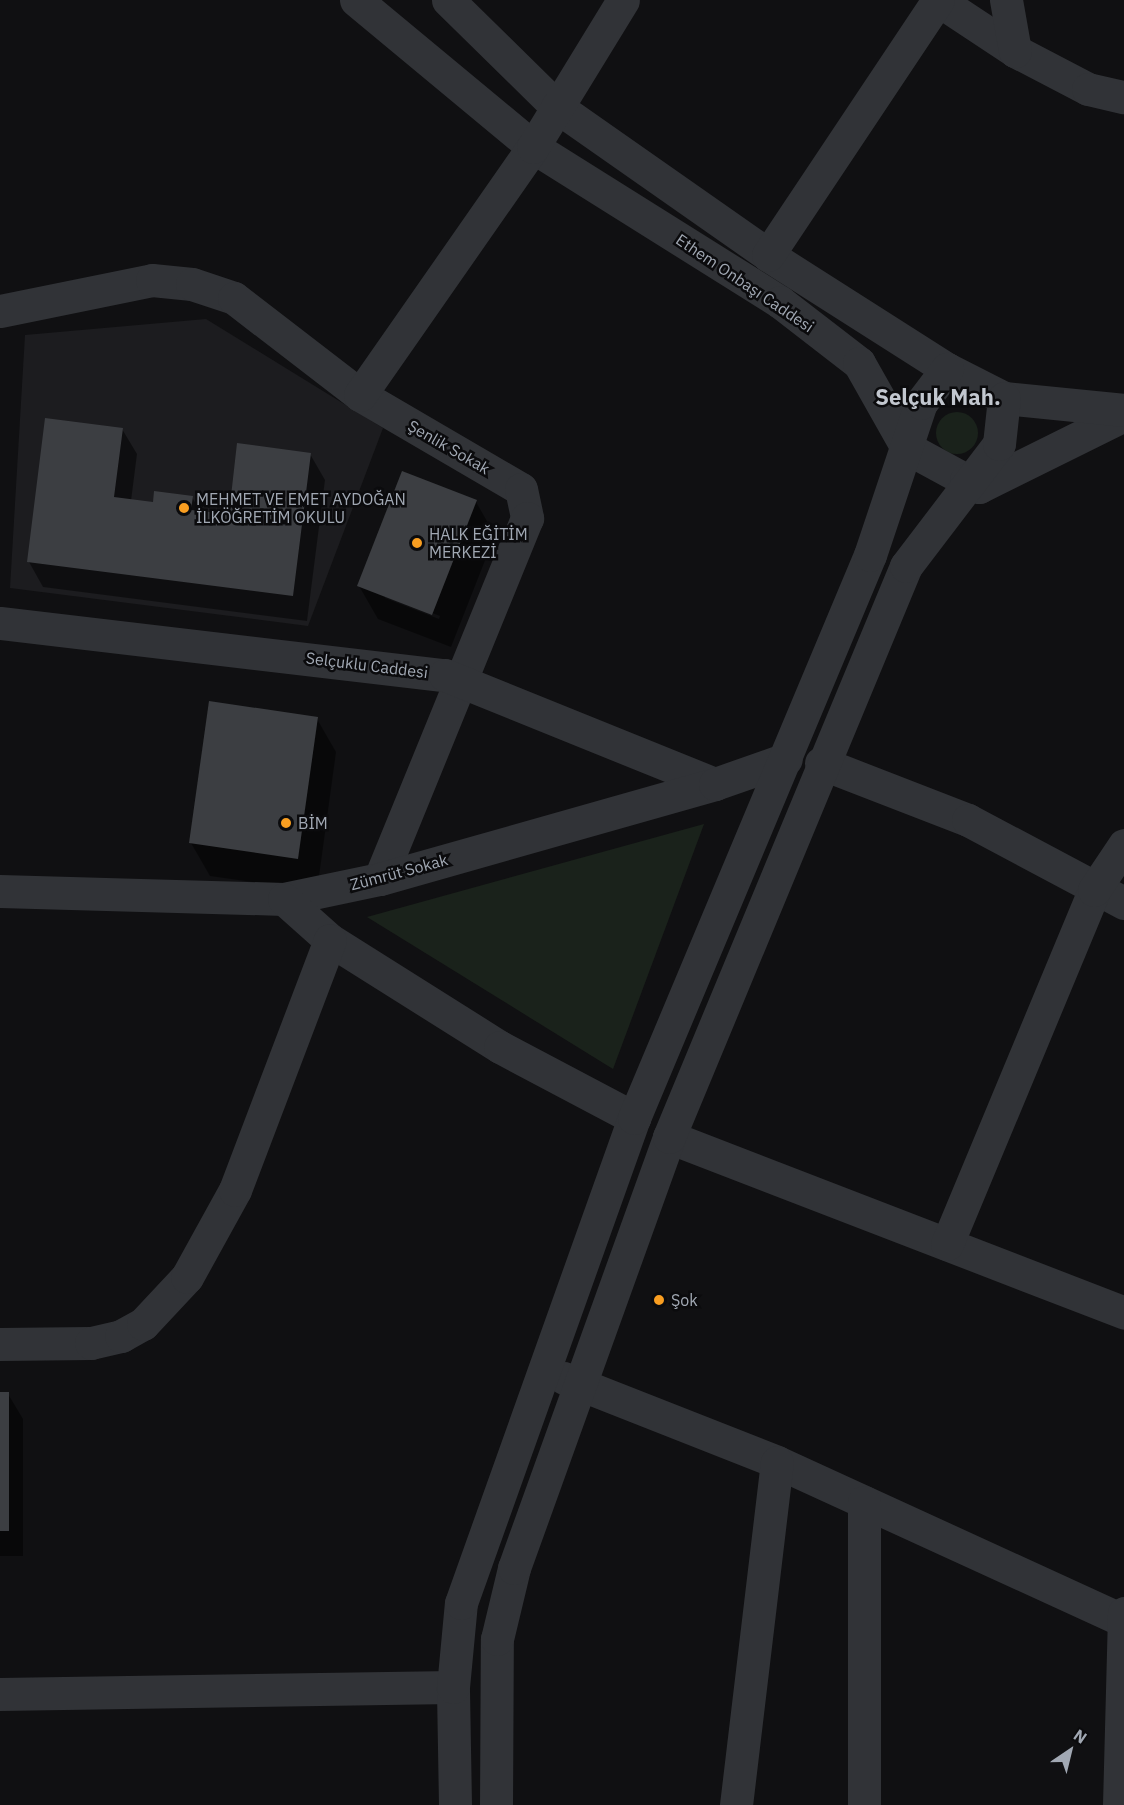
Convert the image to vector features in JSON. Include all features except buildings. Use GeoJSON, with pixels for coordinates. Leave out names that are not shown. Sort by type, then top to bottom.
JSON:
{"type":"FeatureCollection","features":[{"type":"Feature","properties":{"kind":"street","name":"Ethem Onbaşı Caddesi"},"geometry":{"type":"LineString","coordinates":[[356,0],[533,147],[780,302],[859,363],[907,448]]}},
{"type":"Feature","properties":{"kind":"street"},"geometry":{"type":"LineString","coordinates":[[448,0],[557,107],[768,255],[947,369],[1004,398],[1124,412]]}},
{"type":"Feature","properties":{"kind":"street"},"geometry":{"type":"LineString","coordinates":[[360,395],[533,147],[623,0]]}},
{"type":"Feature","properties":{"kind":"street"},"geometry":{"type":"LineString","coordinates":[[768,255],[938,0],[1015,51],[1088,89],[1124,97]]}},
{"type":"Feature","properties":{"kind":"street"},"geometry":{"type":"LineString","coordinates":[[1006,0],[1015,51]]}},
{"type":"Feature","properties":{"kind":"street","name":"Şenlik Sokak"},"geometry":{"type":"LineString","coordinates":[[0,311],[152,280],[192,284],[234,298],[360,395],[521,489],[527,518],[380,879]]}},
{"type":"Feature","properties":{"kind":"street"},"geometry":{"type":"LineString","coordinates":[[455,1805],[453,1687],[461,1603],[543,1368],[634,1119],[870,555],[921,403],[947,369]]}},
{"type":"Feature","properties":{"kind":"street"},"geometry":{"type":"LineString","coordinates":[[496,1805],[497,1639],[514,1568],[583,1388],[669,1137],[821,763],[906,566],[966,480],[999,444],[1004,398]]}},
{"type":"Feature","properties":{"kind":"street"},"geometry":{"type":"LineString","coordinates":[[907,448],[979,487],[1124,412]]}},
{"type":"Feature","properties":{"kind":"street","name":"Selçuklu Caddesi"},"geometry":{"type":"LineString","coordinates":[[0,623],[446,675],[715,784]]}},
{"type":"Feature","properties":{"kind":"street","name":"Zümrüt Sokak"},"geometry":{"type":"LineString","coordinates":[[0,891],[284,899],[380,879],[715,784],[786,759]]}},
{"type":"Feature","properties":{"kind":"street"},"geometry":{"type":"LineString","coordinates":[[821,763],[968,820],[1094,890],[1124,903]]}},
{"type":"Feature","properties":{"kind":"street"},"geometry":{"type":"LineString","coordinates":[[947,1244],[1094,890],[1124,845]]}},
{"type":"Feature","properties":{"kind":"street"},"geometry":{"type":"LineString","coordinates":[[284,899],[330,940],[500,1047],[634,1119]]}},
{"type":"Feature","properties":{"kind":"street"},"geometry":{"type":"LineString","coordinates":[[0,1344],[91,1343],[121,1336],[143,1324],[187,1277],[235,1190],[330,940]]}},
{"type":"Feature","properties":{"kind":"street"},"geometry":{"type":"LineString","coordinates":[[669,1137],[1124,1313]]}},
{"type":"Feature","properties":{"kind":"street"},"geometry":{"type":"LineString","coordinates":[[543,1368],[583,1388],[777,1462],[1123,1618],[1119,1805]]}},
{"type":"Feature","properties":{"kind":"street"},"geometry":{"type":"LineString","coordinates":[[736,1805],[777,1462]]}},
{"type":"Feature","properties":{"kind":"street"},"geometry":{"type":"LineString","coordinates":[[864,1502],[864,1805]]}},
{"type":"Feature","properties":{"kind":"street"},"geometry":{"type":"LineString","coordinates":[[0,1694],[453,1687]]}},
{"type":"Feature","properties":{"kind":"shaded area","name":"MEHMET VE EMET AYDOĞAN İLKÖĞRETİM OKULU"},"geometry":{"type":"Polygon","coordinates":[[[206,319],[383,428],[308,626],[10,588],[25,335],[206,319]]]}},
{"type":"Feature","properties":{"kind":"shaded area"},"geometry":{"type":"Polygon","coordinates":[[[957,412],[972,418],[978,433],[972,448],[957,454],[942,448],[936,433],[942,418],[957,412]]]}},
{"type":"Feature","properties":{"kind":"shaded area"},"geometry":{"type":"Polygon","coordinates":[[[704,824],[613,1069],[367,917],[704,824]]]}},
{"type":"Feature","properties":{"kind":"place","name":"MEHMET VE EMET AYDOĞAN İLKÖĞRETİM OKULU"},"geometry":{"type":"Point","coordinates":[184,508]}},
{"type":"Feature","properties":{"kind":"place","name":"HALK EĞİTİM MERKEZİ"},"geometry":{"type":"Point","coordinates":[417,543]}},
{"type":"Feature","properties":{"kind":"place","name":"BİM"},"geometry":{"type":"Point","coordinates":[286,823]}},
{"type":"Feature","properties":{"kind":"place","name":"Şok"},"geometry":{"type":"Point","coordinates":[659,1300]}},
{"type":"Feature","properties":{"kind":"district","name":"Selçuk Mah."},"geometry":{"type":"Point","coordinates":[938,397]}}]}
